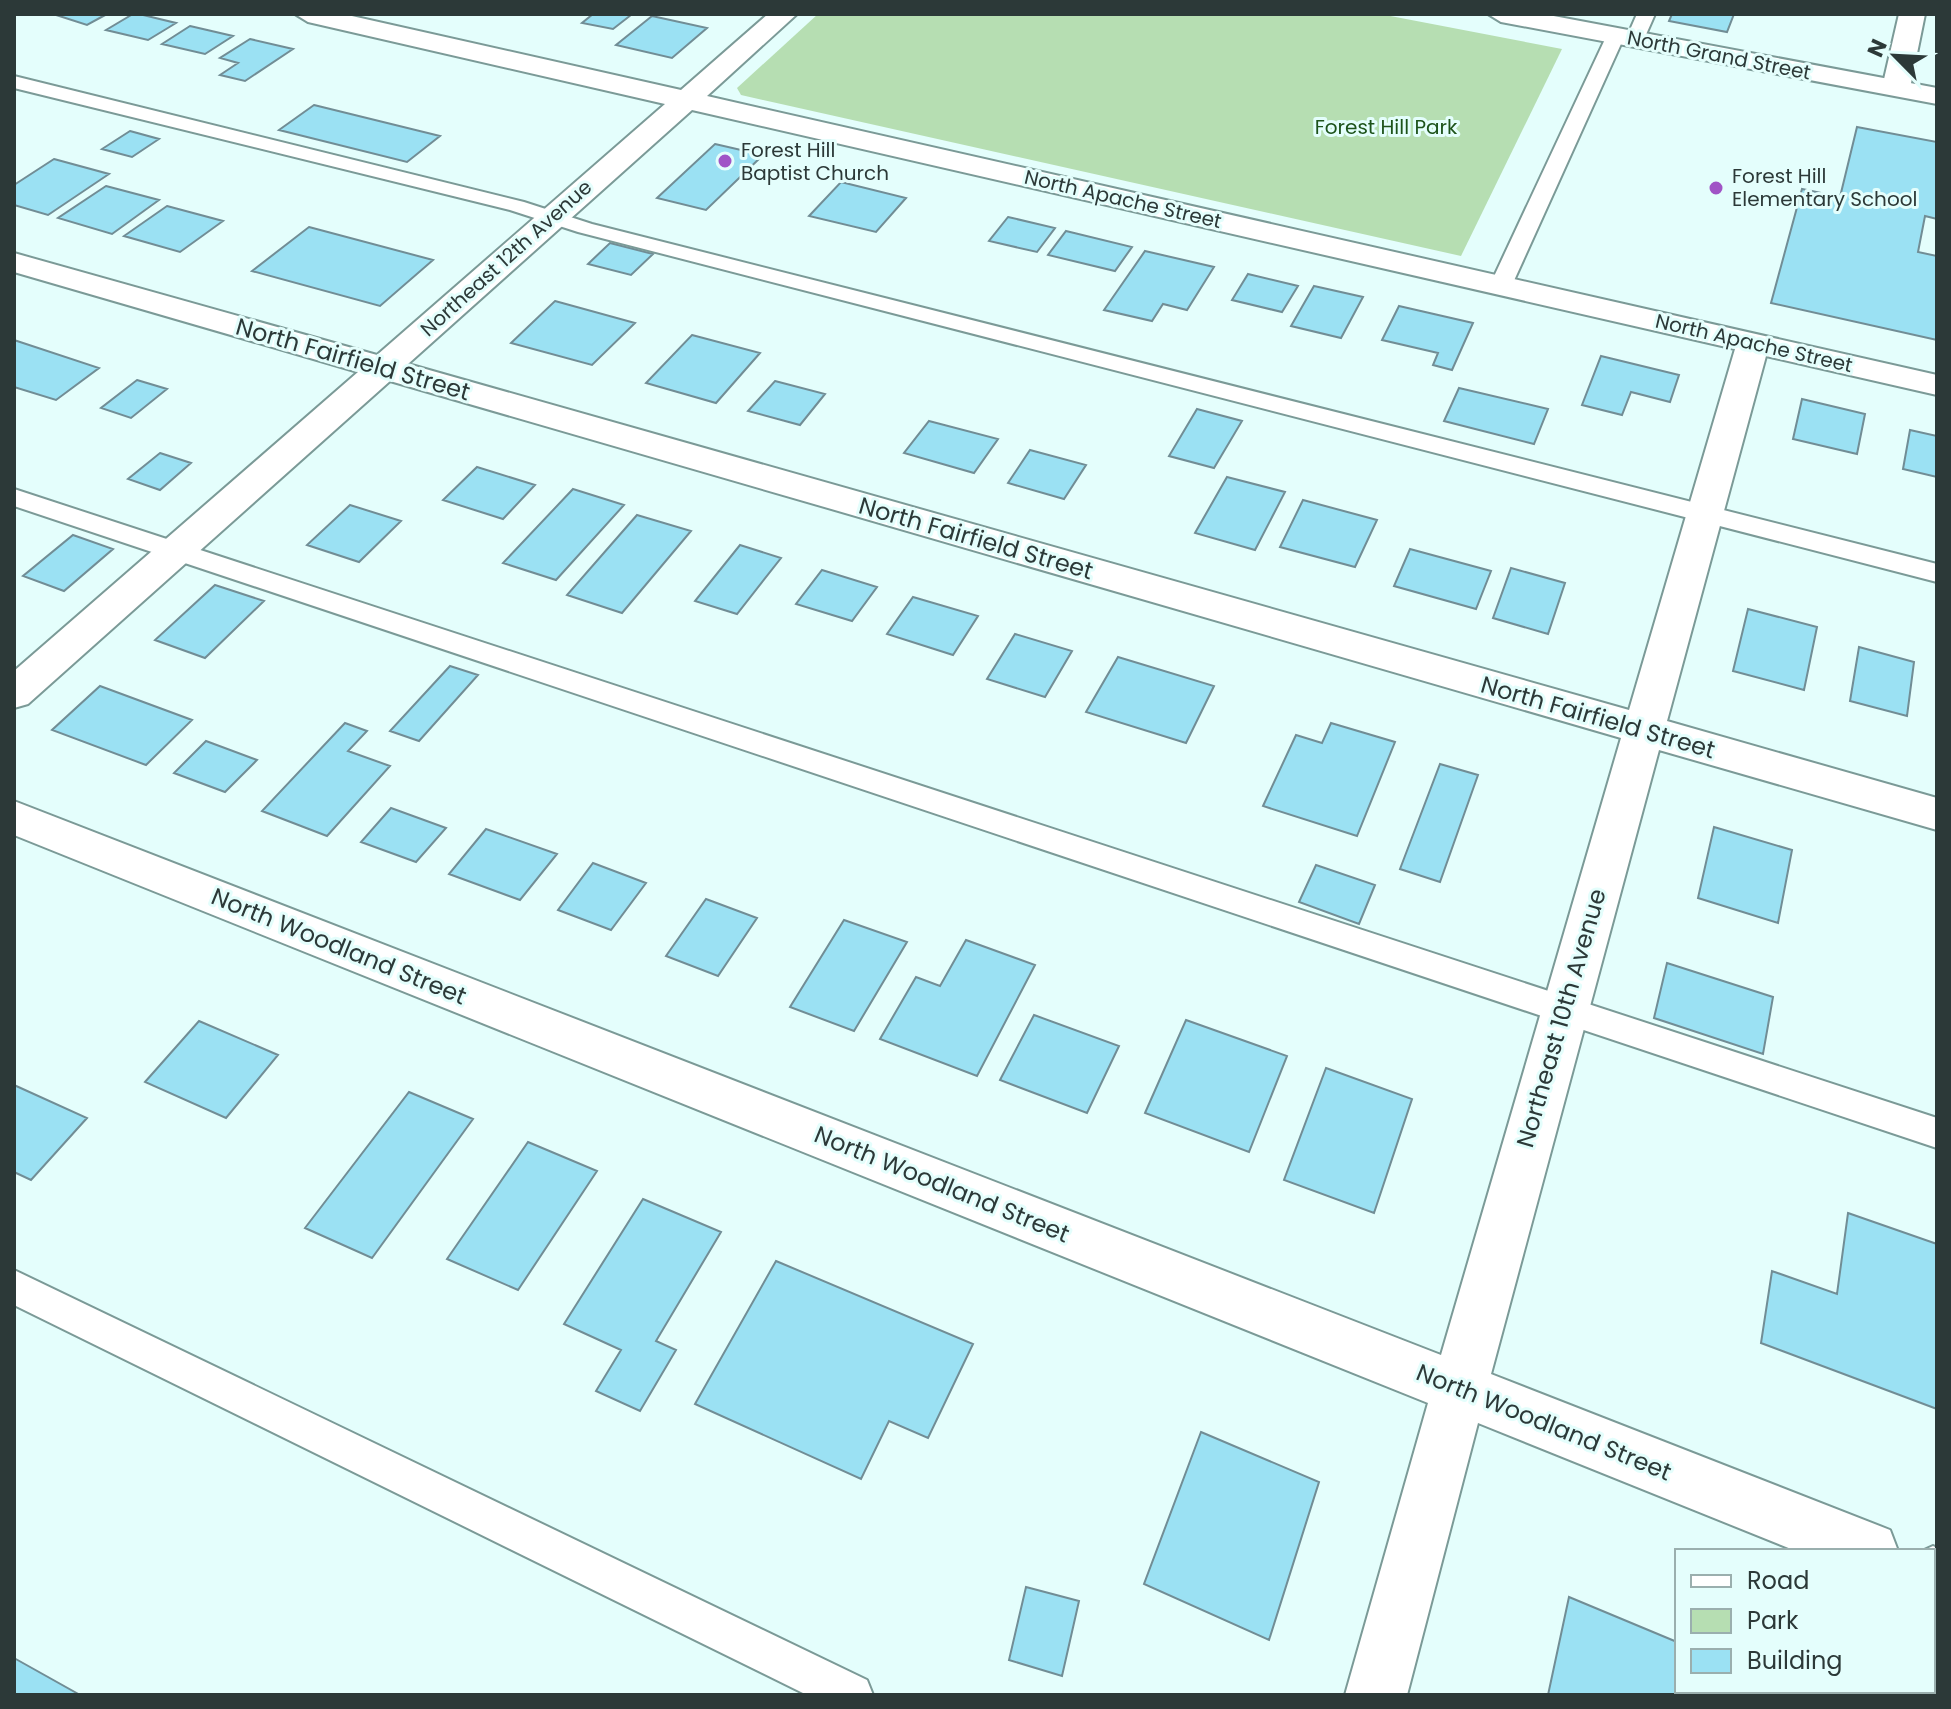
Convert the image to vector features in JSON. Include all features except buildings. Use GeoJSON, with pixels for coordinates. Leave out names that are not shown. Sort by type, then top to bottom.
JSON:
{"type":"FeatureCollection","features":[{"type":"Feature","properties":{"kind":"street","name":"North Apache Street"},"geometry":{"type":"LineString","coordinates":[[308,14],[1937,385]]}},
{"type":"Feature","properties":{"kind":"street","name":"Northeast 12th Avenue"},"geometry":{"type":"LineString","coordinates":[[14,694],[784,14]]}},
{"type":"Feature","properties":{"kind":"street","name":"North Grand Street"},"geometry":{"type":"LineString","coordinates":[[1501,14],[1632,29],[1937,96]]}},
{"type":"Feature","properties":{"kind":"street"},"geometry":{"type":"LineString","coordinates":[[1896,88],[1912,14]]}},
{"type":"Feature","properties":{"kind":"street","name":"North Fairfield Street"},"geometry":{"type":"LineString","coordinates":[[14,262],[1937,814]]}},
{"type":"Feature","properties":{"kind":"street","name":"Northeast 10th Avenue"},"geometry":{"type":"LineString","coordinates":[[1376,1695],[1562,1011],[1645,730],[1753,343]]}},
{"type":"Feature","properties":{"kind":"street","name":"North Woodland Street"},"geometry":{"type":"LineString","coordinates":[[14,817],[1864,1549]]}},
{"type":"Feature","properties":{"kind":"lane"},"geometry":{"type":"LineString","coordinates":[[1501,285],[1632,29]]}},
{"type":"Feature","properties":{"kind":"lane"},"geometry":{"type":"LineString","coordinates":[[14,82],[1937,573]]}},
{"type":"Feature","properties":{"kind":"lane"},"geometry":{"type":"LineString","coordinates":[[14,497],[1937,1133]]}},
{"type":"Feature","properties":{"kind":"lane"},"geometry":{"type":"LineString","coordinates":[[14,1287],[852,1695]]}},
{"type":"Feature","properties":{"kind":"green space","name":"Forest Hill Park"},"geometry":{"type":"Polygon","coordinates":[[[818,14],[1380,14],[1562,49],[1461,256],[741,95],[737,88],[818,14]]]}},
{"type":"Feature","properties":{"kind":"place","name":"Forest Hill Baptist Church"},"geometry":{"type":"Point","coordinates":[725,161]}},
{"type":"Feature","properties":{"kind":"place","name":"Forest Hill Elementary School"},"geometry":{"type":"Point","coordinates":[1716,188]}}]}
